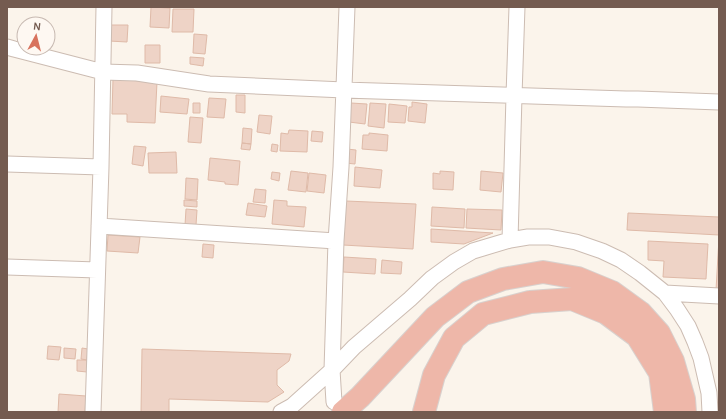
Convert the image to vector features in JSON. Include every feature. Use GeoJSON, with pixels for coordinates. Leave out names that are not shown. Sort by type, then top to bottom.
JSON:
{"type":"FeatureCollection","features":[{"type":"Feature","properties":{"kind":"highway"},"geometry":{"type":"LineString","coordinates":[[338,407],[360,397],[435,317],[468,292],[503,279],[543,272],[578,278],[612,292],[642,313],[659,333],[673,361],[684,399],[685,412]]}},
{"type":"Feature","properties":{"kind":"highway"},"geometry":{"type":"LineString","coordinates":[[424,412],[434,375],[454,338],[483,314],[530,302],[572,299],[606,313],[637,336],[660,372],[665,412]]}},
{"type":"Feature","properties":{"kind":"street"},"geometry":{"type":"LineString","coordinates":[[93,412],[104,7]]}},
{"type":"Feature","properties":{"kind":"street"},"geometry":{"type":"LineString","coordinates":[[338,407],[332,370],[336,241],[347,7]]}},
{"type":"Feature","properties":{"kind":"street"},"geometry":{"type":"LineString","coordinates":[[510,240],[517,7]]}},
{"type":"Feature","properties":{"kind":"street"},"geometry":{"type":"LineString","coordinates":[[7,47],[102,72],[137,73],[209,84],[344,90],[719,102]]}},
{"type":"Feature","properties":{"kind":"street"},"geometry":{"type":"LineString","coordinates":[[7,164],[100,167]]}},
{"type":"Feature","properties":{"kind":"street"},"geometry":{"type":"LineString","coordinates":[[99,226],[336,241]]}},
{"type":"Feature","properties":{"kind":"street"},"geometry":{"type":"LineString","coordinates":[[281,412],[292,406],[332,370],[354,347],[432,278],[454,262],[473,251],[528,236],[549,237],[576,242],[602,251],[621,260],[665,293],[684,320],[696,342],[709,394],[710,412]]}},
{"type":"Feature","properties":{"kind":"street"},"geometry":{"type":"LineString","coordinates":[[7,267],[97,270]]}},
{"type":"Feature","properties":{"kind":"street"},"geometry":{"type":"LineString","coordinates":[[665,293],[719,296]]}},
{"type":"Feature","properties":{"kind":"building"},"geometry":{"type":"Polygon","coordinates":[[[151,7],[170,8],[169,28],[150,27],[151,7]]]}},
{"type":"Feature","properties":{"kind":"building"},"geometry":{"type":"Polygon","coordinates":[[[173,9],[194,9],[193,32],[172,32],[173,9]]]}},
{"type":"Feature","properties":{"kind":"building"},"geometry":{"type":"Polygon","coordinates":[[[110,25],[128,25],[127,42],[109,41],[110,25]]]}},
{"type":"Feature","properties":{"kind":"building"},"geometry":{"type":"Polygon","coordinates":[[[194,34],[207,35],[205,54],[193,53],[194,34]]]}},
{"type":"Feature","properties":{"kind":"building"},"geometry":{"type":"Polygon","coordinates":[[[145,45],[160,45],[160,63],[145,63],[145,45]]]}},
{"type":"Feature","properties":{"kind":"building"},"geometry":{"type":"Polygon","coordinates":[[[190,57],[204,58],[203,66],[190,64],[190,57]]]}},
{"type":"Feature","properties":{"kind":"building"},"geometry":{"type":"Polygon","coordinates":[[[113,79],[157,82],[155,123],[127,122],[127,114],[112,114],[113,79]]]}},
{"type":"Feature","properties":{"kind":"building"},"geometry":{"type":"Polygon","coordinates":[[[236,95],[245,95],[245,113],[236,112],[236,95]]]}},
{"type":"Feature","properties":{"kind":"building"},"geometry":{"type":"Polygon","coordinates":[[[161,96],[189,99],[187,114],[160,112],[161,96]]]}},
{"type":"Feature","properties":{"kind":"building"},"geometry":{"type":"Polygon","coordinates":[[[209,98],[226,99],[224,118],[207,117],[209,98]]]}},
{"type":"Feature","properties":{"kind":"building"},"geometry":{"type":"Polygon","coordinates":[[[412,102],[427,104],[425,123],[408,121],[409,107],[412,107],[412,102]]]}},
{"type":"Feature","properties":{"kind":"building"},"geometry":{"type":"Polygon","coordinates":[[[193,103],[200,103],[200,113],[193,113],[193,103]]]}},
{"type":"Feature","properties":{"kind":"building"},"geometry":{"type":"Polygon","coordinates":[[[351,103],[367,104],[365,124],[349,122],[351,103]]]}},
{"type":"Feature","properties":{"kind":"building"},"geometry":{"type":"Polygon","coordinates":[[[370,103],[386,104],[384,128],[368,126],[370,103]]]}},
{"type":"Feature","properties":{"kind":"building"},"geometry":{"type":"Polygon","coordinates":[[[389,104],[407,106],[405,123],[388,122],[389,104]]]}},
{"type":"Feature","properties":{"kind":"building"},"geometry":{"type":"Polygon","coordinates":[[[259,115],[272,116],[270,134],[257,132],[259,115]]]}},
{"type":"Feature","properties":{"kind":"building"},"geometry":{"type":"Polygon","coordinates":[[[190,117],[203,118],[201,143],[188,142],[190,117]]]}},
{"type":"Feature","properties":{"kind":"building"},"geometry":{"type":"Polygon","coordinates":[[[243,128],[252,129],[251,144],[242,143],[243,128]]]}},
{"type":"Feature","properties":{"kind":"building"},"geometry":{"type":"Polygon","coordinates":[[[289,130],[308,131],[307,152],[280,151],[281,133],[288,134],[289,130]]]}},
{"type":"Feature","properties":{"kind":"building"},"geometry":{"type":"Polygon","coordinates":[[[312,131],[323,132],[322,142],[311,141],[312,131]]]}},
{"type":"Feature","properties":{"kind":"building"},"geometry":{"type":"Polygon","coordinates":[[[369,133],[388,135],[387,151],[362,149],[363,135],[369,135],[369,133]]]}},
{"type":"Feature","properties":{"kind":"building"},"geometry":{"type":"Polygon","coordinates":[[[242,143],[251,144],[250,150],[241,149],[242,143]]]}},
{"type":"Feature","properties":{"kind":"building"},"geometry":{"type":"Polygon","coordinates":[[[272,144],[278,145],[277,152],[271,151],[272,144]]]}},
{"type":"Feature","properties":{"kind":"building"},"geometry":{"type":"Polygon","coordinates":[[[134,146],[146,147],[143,166],[132,164],[134,146]]]}},
{"type":"Feature","properties":{"kind":"building"},"geometry":{"type":"Polygon","coordinates":[[[347,149],[356,150],[355,164],[345,163],[347,149]]]}},
{"type":"Feature","properties":{"kind":"building"},"geometry":{"type":"Polygon","coordinates":[[[176,152],[177,173],[149,173],[148,153],[176,152]]]}},
{"type":"Feature","properties":{"kind":"building"},"geometry":{"type":"Polygon","coordinates":[[[210,158],[240,161],[238,185],[208,180],[210,158]]]}},
{"type":"Feature","properties":{"kind":"building"},"geometry":{"type":"Polygon","coordinates":[[[355,167],[382,170],[380,188],[354,186],[355,167]]]}},
{"type":"Feature","properties":{"kind":"building"},"geometry":{"type":"Polygon","coordinates":[[[291,171],[308,173],[306,192],[288,190],[291,171]]]}},
{"type":"Feature","properties":{"kind":"building"},"geometry":{"type":"Polygon","coordinates":[[[440,171],[454,172],[453,190],[433,189],[433,173],[440,174],[440,171]]]}},
{"type":"Feature","properties":{"kind":"building"},"geometry":{"type":"Polygon","coordinates":[[[481,171],[503,173],[501,192],[480,190],[481,171]]]}},
{"type":"Feature","properties":{"kind":"building"},"geometry":{"type":"Polygon","coordinates":[[[272,172],[280,173],[279,181],[271,179],[272,172]]]}},
{"type":"Feature","properties":{"kind":"building"},"geometry":{"type":"Polygon","coordinates":[[[309,173],[326,175],[324,193],[307,191],[309,173]]]}},
{"type":"Feature","properties":{"kind":"building"},"geometry":{"type":"Polygon","coordinates":[[[186,178],[198,179],[197,200],[185,199],[186,178]]]}},
{"type":"Feature","properties":{"kind":"building"},"geometry":{"type":"Polygon","coordinates":[[[255,189],[266,190],[265,203],[253,202],[255,189]]]}},
{"type":"Feature","properties":{"kind":"building"},"geometry":{"type":"Polygon","coordinates":[[[184,200],[197,201],[197,207],[184,206],[184,200]]]}},
{"type":"Feature","properties":{"kind":"building"},"geometry":{"type":"Polygon","coordinates":[[[274,200],[287,201],[287,206],[306,207],[304,227],[272,224],[274,200]]]}},
{"type":"Feature","properties":{"kind":"building"},"geometry":{"type":"Polygon","coordinates":[[[346,201],[416,204],[413,249],[343,245],[346,201]]]}},
{"type":"Feature","properties":{"kind":"building"},"geometry":{"type":"Polygon","coordinates":[[[248,203],[267,206],[265,217],[246,215],[248,203]]]}},
{"type":"Feature","properties":{"kind":"building"},"geometry":{"type":"Polygon","coordinates":[[[432,207],[465,209],[464,228],[431,226],[432,207]]]}},
{"type":"Feature","properties":{"kind":"building"},"geometry":{"type":"Polygon","coordinates":[[[186,209],[197,210],[196,225],[185,225],[186,209]]]}},
{"type":"Feature","properties":{"kind":"building"},"geometry":{"type":"Polygon","coordinates":[[[467,209],[502,210],[501,230],[466,228],[467,209]]]}},
{"type":"Feature","properties":{"kind":"building"},"geometry":{"type":"Polygon","coordinates":[[[628,213],[719,217],[719,235],[627,230],[628,213]]]}},
{"type":"Feature","properties":{"kind":"building"},"geometry":{"type":"Polygon","coordinates":[[[431,229],[493,233],[464,244],[431,242],[431,229]]]}},
{"type":"Feature","properties":{"kind":"building"},"geometry":{"type":"Polygon","coordinates":[[[108,235],[140,237],[138,253],[107,251],[108,235]]]}},
{"type":"Feature","properties":{"kind":"building"},"geometry":{"type":"Polygon","coordinates":[[[719,238],[719,290],[716,290],[719,238]]]}},
{"type":"Feature","properties":{"kind":"building"},"geometry":{"type":"Polygon","coordinates":[[[648,241],[708,244],[706,279],[663,277],[664,261],[648,260],[648,241]]]}},
{"type":"Feature","properties":{"kind":"building"},"geometry":{"type":"Polygon","coordinates":[[[203,244],[214,245],[213,258],[202,257],[203,244]]]}},
{"type":"Feature","properties":{"kind":"building"},"geometry":{"type":"Polygon","coordinates":[[[344,257],[376,259],[375,274],[343,272],[344,257]]]}},
{"type":"Feature","properties":{"kind":"building"},"geometry":{"type":"Polygon","coordinates":[[[382,260],[402,262],[401,274],[381,273],[382,260]]]}},
{"type":"Feature","properties":{"kind":"building"},"geometry":{"type":"Polygon","coordinates":[[[48,346],[61,347],[59,360],[47,359],[48,346]]]}},
{"type":"Feature","properties":{"kind":"building"},"geometry":{"type":"Polygon","coordinates":[[[64,348],[76,349],[75,359],[64,358],[64,348]]]}},
{"type":"Feature","properties":{"kind":"building"},"geometry":{"type":"Polygon","coordinates":[[[82,348],[88,349],[87,360],[81,359],[82,348]]]}},
{"type":"Feature","properties":{"kind":"building"},"geometry":{"type":"Polygon","coordinates":[[[142,349],[291,354],[289,361],[277,370],[277,385],[284,392],[268,402],[169,399],[169,412],[141,412],[142,349]]]}},
{"type":"Feature","properties":{"kind":"building"},"geometry":{"type":"Polygon","coordinates":[[[77,360],[87,360],[87,372],[77,371],[77,360]]]}},
{"type":"Feature","properties":{"kind":"building"},"geometry":{"type":"Polygon","coordinates":[[[59,394],[86,396],[85,412],[58,412],[59,394]]]}}]}
